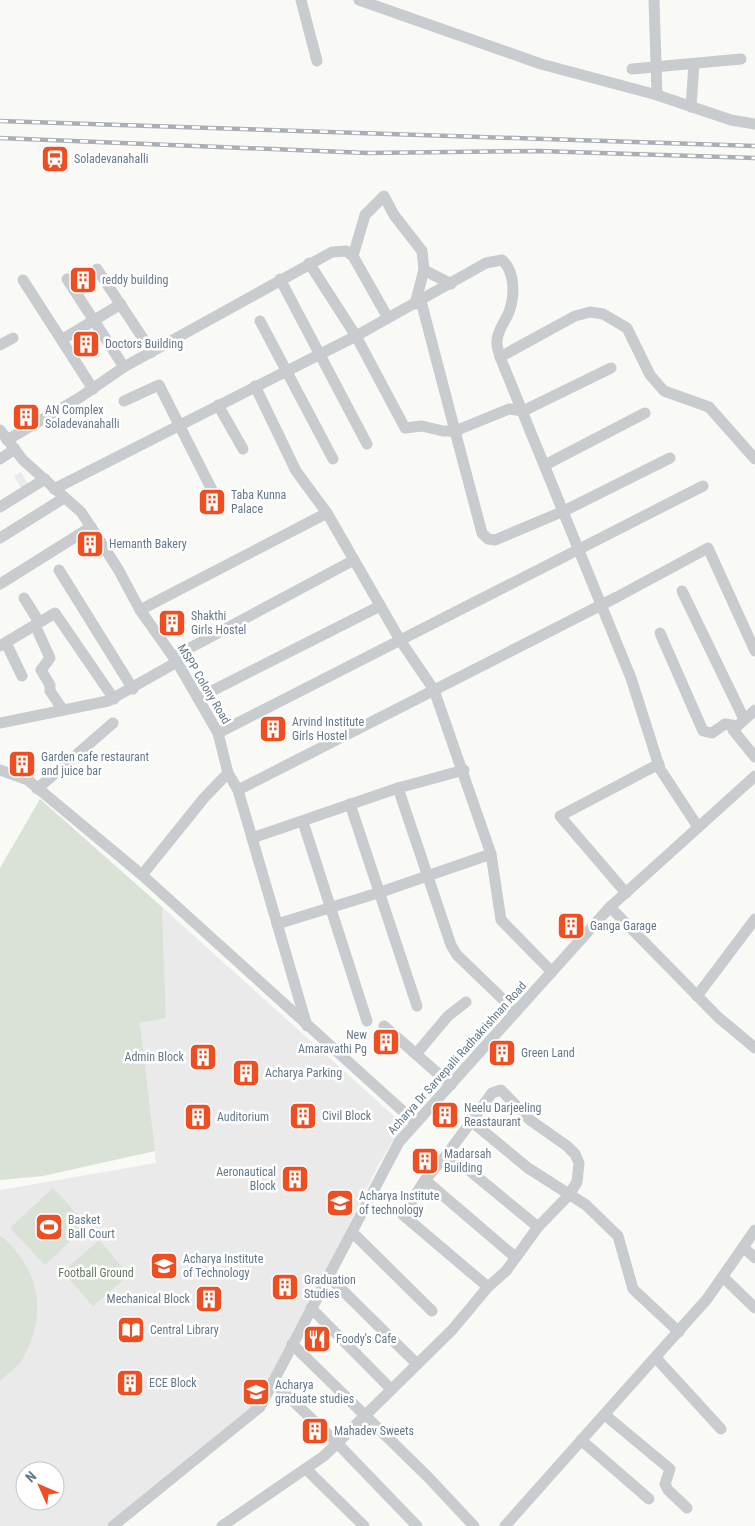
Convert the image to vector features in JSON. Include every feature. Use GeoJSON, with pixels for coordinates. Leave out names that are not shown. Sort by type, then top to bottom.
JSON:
{"type":"FeatureCollection","features":[{"type":"Feature","properties":{"kind":"street"},"geometry":{"type":"LineString","coordinates":[[301,0],[317,61]]}},
{"type":"Feature","properties":{"kind":"street"},"geometry":{"type":"LineString","coordinates":[[359,0],[541,64],[657,95],[731,120],[755,124]]}},
{"type":"Feature","properties":{"kind":"street"},"geometry":{"type":"LineString","coordinates":[[654,0],[657,95]]}},
{"type":"Feature","properties":{"kind":"street"},"geometry":{"type":"LineString","coordinates":[[632,69],[741,59]]}},
{"type":"Feature","properties":{"kind":"street"},"geometry":{"type":"LineString","coordinates":[[691,108],[694,64]]}},
{"type":"Feature","properties":{"kind":"street"},"geometry":{"type":"LineString","coordinates":[[353,256],[365,215],[384,196],[394,215],[422,250],[424,270],[418,302],[482,533],[488,539],[495,540],[564,511],[670,458]]}},
{"type":"Feature","properties":{"kind":"street"},"geometry":{"type":"LineString","coordinates":[[4,435],[93,389],[124,367],[280,279],[332,252],[346,251],[353,256],[388,318]]}},
{"type":"Feature","properties":{"kind":"street"},"geometry":{"type":"LineString","coordinates":[[54,489],[356,336],[452,284],[486,263],[498,259],[502,260],[511,269],[510,310],[498,335],[496,344],[500,357],[580,549],[631,678],[659,764],[698,827]]}},
{"type":"Feature","properties":{"kind":"street"},"geometry":{"type":"LineString","coordinates":[[309,263],[356,336],[405,428],[422,426],[443,431],[454,431],[508,410],[523,411],[611,368]]}},
{"type":"Feature","properties":{"kind":"street"},"geometry":{"type":"LineString","coordinates":[[98,269],[152,352]]}},
{"type":"Feature","properties":{"kind":"street"},"geometry":{"type":"LineString","coordinates":[[424,270],[452,284]]}},
{"type":"Feature","properties":{"kind":"street"},"geometry":{"type":"LineString","coordinates":[[67,279],[124,367]]}},
{"type":"Feature","properties":{"kind":"street"},"geometry":{"type":"LineString","coordinates":[[280,279],[367,444]]}},
{"type":"Feature","properties":{"kind":"street"},"geometry":{"type":"LineString","coordinates":[[23,280],[93,389]]}},
{"type":"Feature","properties":{"kind":"street"},"geometry":{"type":"LineString","coordinates":[[63,340],[120,304]]}},
{"type":"Feature","properties":{"kind":"street"},"geometry":{"type":"LineString","coordinates":[[500,357],[575,316],[590,312],[603,314],[627,328],[650,375],[664,391],[709,407],[755,459]]}},
{"type":"Feature","properties":{"kind":"street"},"geometry":{"type":"LineString","coordinates":[[260,321],[334,459]]}},
{"type":"Feature","properties":{"kind":"street"},"geometry":{"type":"LineString","coordinates":[[0,345],[13,338]]}},
{"type":"Feature","properties":{"kind":"street"},"geometry":{"type":"LineString","coordinates":[[124,401],[159,385],[212,490]]}},
{"type":"Feature","properties":{"kind":"street"},"geometry":{"type":"LineString","coordinates":[[255,386],[296,471],[327,513],[400,640],[434,690],[464,770],[491,854],[501,920],[552,972]]}},
{"type":"Feature","properties":{"kind":"street"},"geometry":{"type":"LineString","coordinates":[[218,405],[243,449]]}},
{"type":"Feature","properties":{"kind":"street"},"geometry":{"type":"LineString","coordinates":[[545,464],[645,413]]}},
{"type":"Feature","properties":{"kind":"street","name":"MSPP Colony Road"},"geometry":{"type":"LineString","coordinates":[[4,435],[15,450],[54,489],[81,512],[92,527],[118,568],[140,610],[175,660],[218,732],[228,773],[238,790],[307,1026]]}},
{"type":"Feature","properties":{"kind":"street"},"geometry":{"type":"LineString","coordinates":[[0,459],[15,450]]}},
{"type":"Feature","properties":{"kind":"street"},"geometry":{"type":"LineString","coordinates":[[0,507],[45,479]]}},
{"type":"Feature","properties":{"kind":"street"},"geometry":{"type":"LineString","coordinates":[[218,732],[703,486]]}},
{"type":"Feature","properties":{"kind":"street"},"geometry":{"type":"LineString","coordinates":[[0,538],[64,498]]}},
{"type":"Feature","properties":{"kind":"street"},"geometry":{"type":"LineString","coordinates":[[140,610],[327,513]]}},
{"type":"Feature","properties":{"kind":"street"},"geometry":{"type":"LineString","coordinates":[[0,584],[92,527]]}},
{"type":"Feature","properties":{"kind":"street"},"geometry":{"type":"LineString","coordinates":[[238,790],[601,605],[708,548],[755,651]]}},
{"type":"Feature","properties":{"kind":"street"},"geometry":{"type":"LineString","coordinates":[[0,723],[114,699],[133,689],[175,660],[354,560]]}},
{"type":"Feature","properties":{"kind":"street"},"geometry":{"type":"LineString","coordinates":[[59,570],[133,689]]}},
{"type":"Feature","properties":{"kind":"street"},"geometry":{"type":"LineString","coordinates":[[682,591],[740,722]]}},
{"type":"Feature","properties":{"kind":"street"},"geometry":{"type":"LineString","coordinates":[[24,598],[37,624],[50,658],[41,670],[50,685],[50,691],[63,710]]}},
{"type":"Feature","properties":{"kind":"street"},"geometry":{"type":"LineString","coordinates":[[198,698],[380,606]]}},
{"type":"Feature","properties":{"kind":"street"},"geometry":{"type":"LineString","coordinates":[[22,676],[3,644],[54,613],[114,699]]}},
{"type":"Feature","properties":{"kind":"street"},"geometry":{"type":"LineString","coordinates":[[660,633],[703,731],[712,734],[724,724],[740,722]]}},
{"type":"Feature","properties":{"kind":"street"},"geometry":{"type":"LineString","coordinates":[[755,710],[733,730],[755,757]]}},
{"type":"Feature","properties":{"kind":"street"},"geometry":{"type":"LineString","coordinates":[[37,789],[112,723]]}},
{"type":"Feature","properties":{"kind":"street"},"geometry":{"type":"LineString","coordinates":[[626,892],[560,816],[659,764]]}},
{"type":"Feature","properties":{"kind":"street"},"geometry":{"type":"LineString","coordinates":[[0,770],[28,780],[142,875],[416,1123]]}},
{"type":"Feature","properties":{"kind":"street"},"geometry":{"type":"LineString","coordinates":[[252,838],[398,788],[464,770]]}},
{"type":"Feature","properties":{"kind":"street"},"geometry":{"type":"LineString","coordinates":[[142,875],[204,798],[228,773]]}},
{"type":"Feature","properties":{"kind":"street","name":"Acharya Dr Sarvepalli Radhakrishnan Road"},"geometry":{"type":"LineString","coordinates":[[113,1526],[125,1522],[260,1407],[400,1142],[610,907],[755,776]]}},
{"type":"Feature","properties":{"kind":"street"},"geometry":{"type":"LineString","coordinates":[[398,788],[451,945],[457,955],[516,1012]]}},
{"type":"Feature","properties":{"kind":"street"},"geometry":{"type":"LineString","coordinates":[[350,804],[417,1006]]}},
{"type":"Feature","properties":{"kind":"street"},"geometry":{"type":"LineString","coordinates":[[303,822],[367,1021]]}},
{"type":"Feature","properties":{"kind":"street"},"geometry":{"type":"LineString","coordinates":[[277,924],[378,893],[491,854]]}},
{"type":"Feature","properties":{"kind":"street"},"geometry":{"type":"LineString","coordinates":[[610,907],[697,996],[755,1048]]}},
{"type":"Feature","properties":{"kind":"street"},"geometry":{"type":"LineString","coordinates":[[697,996],[755,919]]}},
{"type":"Feature","properties":{"kind":"street"},"geometry":{"type":"LineString","coordinates":[[416,1054],[448,1016],[466,1002]]}},
{"type":"Feature","properties":{"kind":"street"},"geometry":{"type":"LineString","coordinates":[[384,1026],[452,1085]]}},
{"type":"Feature","properties":{"kind":"street"},"geometry":{"type":"LineString","coordinates":[[222,1526],[306,1469],[337,1443],[452,1330],[488,1287],[506,1271],[538,1227],[569,1195],[577,1182],[579,1163],[575,1154],[530,1120],[502,1090],[492,1093],[448,1153],[424,1180],[403,1215],[488,1287]]}},
{"type":"Feature","properties":{"kind":"street"},"geometry":{"type":"LineString","coordinates":[[471,1122],[528,1168],[586,1205],[618,1236],[633,1289],[679,1332]]}},
{"type":"Feature","properties":{"kind":"street"},"geometry":{"type":"LineString","coordinates":[[448,1153],[538,1227]]}},
{"type":"Feature","properties":{"kind":"street"},"geometry":{"type":"LineString","coordinates":[[424,1180],[515,1257]]}},
{"type":"Feature","properties":{"kind":"street"},"geometry":{"type":"LineString","coordinates":[[505,1526],[707,1299],[755,1230]]}},
{"type":"Feature","properties":{"kind":"street"},"geometry":{"type":"LineString","coordinates":[[352,1232],[432,1311]]}},
{"type":"Feature","properties":{"kind":"street"},"geometry":{"type":"LineString","coordinates":[[743,1247],[755,1258]]}},
{"type":"Feature","properties":{"kind":"street"},"geometry":{"type":"LineString","coordinates":[[328,1276],[417,1364]]}},
{"type":"Feature","properties":{"kind":"street"},"geometry":{"type":"LineString","coordinates":[[723,1277],[755,1308]]}},
{"type":"Feature","properties":{"kind":"street"},"geometry":{"type":"LineString","coordinates":[[311,1308],[392,1389]]}},
{"type":"Feature","properties":{"kind":"street"},"geometry":{"type":"LineString","coordinates":[[292,1344],[474,1526]]}},
{"type":"Feature","properties":{"kind":"street"},"geometry":{"type":"LineString","coordinates":[[656,1358],[721,1429]]}},
{"type":"Feature","properties":{"kind":"street"},"geometry":{"type":"LineString","coordinates":[[273,1382],[337,1443],[417,1526]]}},
{"type":"Feature","properties":{"kind":"street"},"geometry":{"type":"LineString","coordinates":[[605,1415],[670,1469],[665,1484],[668,1490],[687,1508]]}},
{"type":"Feature","properties":{"kind":"street"},"geometry":{"type":"LineString","coordinates":[[581,1440],[649,1498]]}},
{"type":"Feature","properties":{"kind":"street"},"geometry":{"type":"LineString","coordinates":[[306,1469],[364,1526]]}},
{"type":"Feature","properties":{"kind":"shaded area"},"geometry":{"type":"Polygon","coordinates":[[[21,472],[28,484],[21,488],[14,476],[21,472]]]}},
{"type":"Feature","properties":{"kind":"shaded area","name":"Acharya Institute of Technology"},"geometry":{"type":"Polygon","coordinates":[[[162,907],[405,1126],[392,1142],[378,1166],[258,1407],[108,1526],[0,1526],[0,1190],[156,1163],[140,1023],[166,1018],[162,907]]]}},
{"type":"Feature","properties":{"kind":"green space"},"geometry":{"type":"Polygon","coordinates":[[[40,799],[162,907],[166,1018],[140,1023],[155,1151],[43,1176],[0,1180],[0,868],[40,799]]]}},
{"type":"Feature","properties":{"kind":"green space","name":"Basket Ball Court"},"geometry":{"type":"Polygon","coordinates":[[[53,1188],[87,1225],[45,1265],[10,1228],[53,1188]]]}},
{"type":"Feature","properties":{"kind":"green space"},"geometry":{"type":"Polygon","coordinates":[[[0,1236],[14,1248],[28,1270],[34,1283],[37,1310],[36,1324],[27,1350],[16,1368],[0,1381],[0,1236]]]}},
{"type":"Feature","properties":{"kind":"green space","name":"Football Ground"},"geometry":{"type":"Polygon","coordinates":[[[99,1240],[129,1275],[93,1306],[63,1272],[99,1240]]]}},
{"type":"Feature","properties":{"kind":"railway"},"geometry":{"type":"LineString","coordinates":[[0,121],[755,146]]}},
{"type":"Feature","properties":{"kind":"railway"},"geometry":{"type":"LineString","coordinates":[[0,138],[368,153],[539,151],[755,158]]}},
{"type":"Feature","properties":{"kind":"place","name":"Soladevanahalli"},"geometry":{"type":"Point","coordinates":[55,159]}},
{"type":"Feature","properties":{"kind":"place","name":"reddy building"},"geometry":{"type":"Point","coordinates":[83,280]}},
{"type":"Feature","properties":{"kind":"place","name":"Doctors Building"},"geometry":{"type":"Point","coordinates":[86,344]}},
{"type":"Feature","properties":{"kind":"place","name":"AN Complex Soladevanahalli"},"geometry":{"type":"Point","coordinates":[26,417]}},
{"type":"Feature","properties":{"kind":"place","name":"Taba Kunna Palace"},"geometry":{"type":"Point","coordinates":[212,502]}},
{"type":"Feature","properties":{"kind":"place","name":"Hemanth Bakery"},"geometry":{"type":"Point","coordinates":[90,544]}},
{"type":"Feature","properties":{"kind":"place","name":"Shakthi Girls Hostel"},"geometry":{"type":"Point","coordinates":[172,623]}},
{"type":"Feature","properties":{"kind":"place","name":"Arvind Institute Girls Hostel"},"geometry":{"type":"Point","coordinates":[273,729]}},
{"type":"Feature","properties":{"kind":"place","name":"Garden cafe restaurant and juice bar"},"geometry":{"type":"Point","coordinates":[22,764]}},
{"type":"Feature","properties":{"kind":"place","name":"Ganga Garage"},"geometry":{"type":"Point","coordinates":[571,926]}},
{"type":"Feature","properties":{"kind":"place","name":"New Amaravathi Pg"},"geometry":{"type":"Point","coordinates":[386,1042]}},
{"type":"Feature","properties":{"kind":"place","name":"Green Land"},"geometry":{"type":"Point","coordinates":[502,1053]}},
{"type":"Feature","properties":{"kind":"place","name":"Admin Block"},"geometry":{"type":"Point","coordinates":[203,1057]}},
{"type":"Feature","properties":{"kind":"place","name":"Acharya Parking"},"geometry":{"type":"Point","coordinates":[246,1073]}},
{"type":"Feature","properties":{"kind":"place","name":"Neelu Darjeeling Reastaurant"},"geometry":{"type":"Point","coordinates":[445,1115]}},
{"type":"Feature","properties":{"kind":"place","name":"Civil Block"},"geometry":{"type":"Point","coordinates":[303,1116]}},
{"type":"Feature","properties":{"kind":"place","name":"Auditorium"},"geometry":{"type":"Point","coordinates":[198,1117]}},
{"type":"Feature","properties":{"kind":"place","name":"Madarsah Building"},"geometry":{"type":"Point","coordinates":[425,1161]}},
{"type":"Feature","properties":{"kind":"place","name":"Aeronautical Block"},"geometry":{"type":"Point","coordinates":[295,1179]}},
{"type":"Feature","properties":{"kind":"place","name":"Acharya Institute of technology"},"geometry":{"type":"Point","coordinates":[340,1203]}},
{"type":"Feature","properties":{"kind":"place","name":"Basket Ball Court"},"geometry":{"type":"Point","coordinates":[49,1227]}},
{"type":"Feature","properties":{"kind":"place","name":"Acharya Institute of Technology"},"geometry":{"type":"Point","coordinates":[164,1266]}},
{"type":"Feature","properties":{"kind":"place","name":"Graduation Studies"},"geometry":{"type":"Point","coordinates":[285,1287]}},
{"type":"Feature","properties":{"kind":"place","name":"Mechanical Block"},"geometry":{"type":"Point","coordinates":[209,1299]}},
{"type":"Feature","properties":{"kind":"place","name":"Central Library"},"geometry":{"type":"Point","coordinates":[131,1330]}},
{"type":"Feature","properties":{"kind":"place","name":"Foody's Cafe"},"geometry":{"type":"Point","coordinates":[317,1339]}},
{"type":"Feature","properties":{"kind":"place","name":"ECE Block"},"geometry":{"type":"Point","coordinates":[130,1383]}},
{"type":"Feature","properties":{"kind":"place","name":"Acharya graduate studies"},"geometry":{"type":"Point","coordinates":[256,1392]}},
{"type":"Feature","properties":{"kind":"place","name":"Mahadev Sweets"},"geometry":{"type":"Point","coordinates":[315,1431]}}]}
